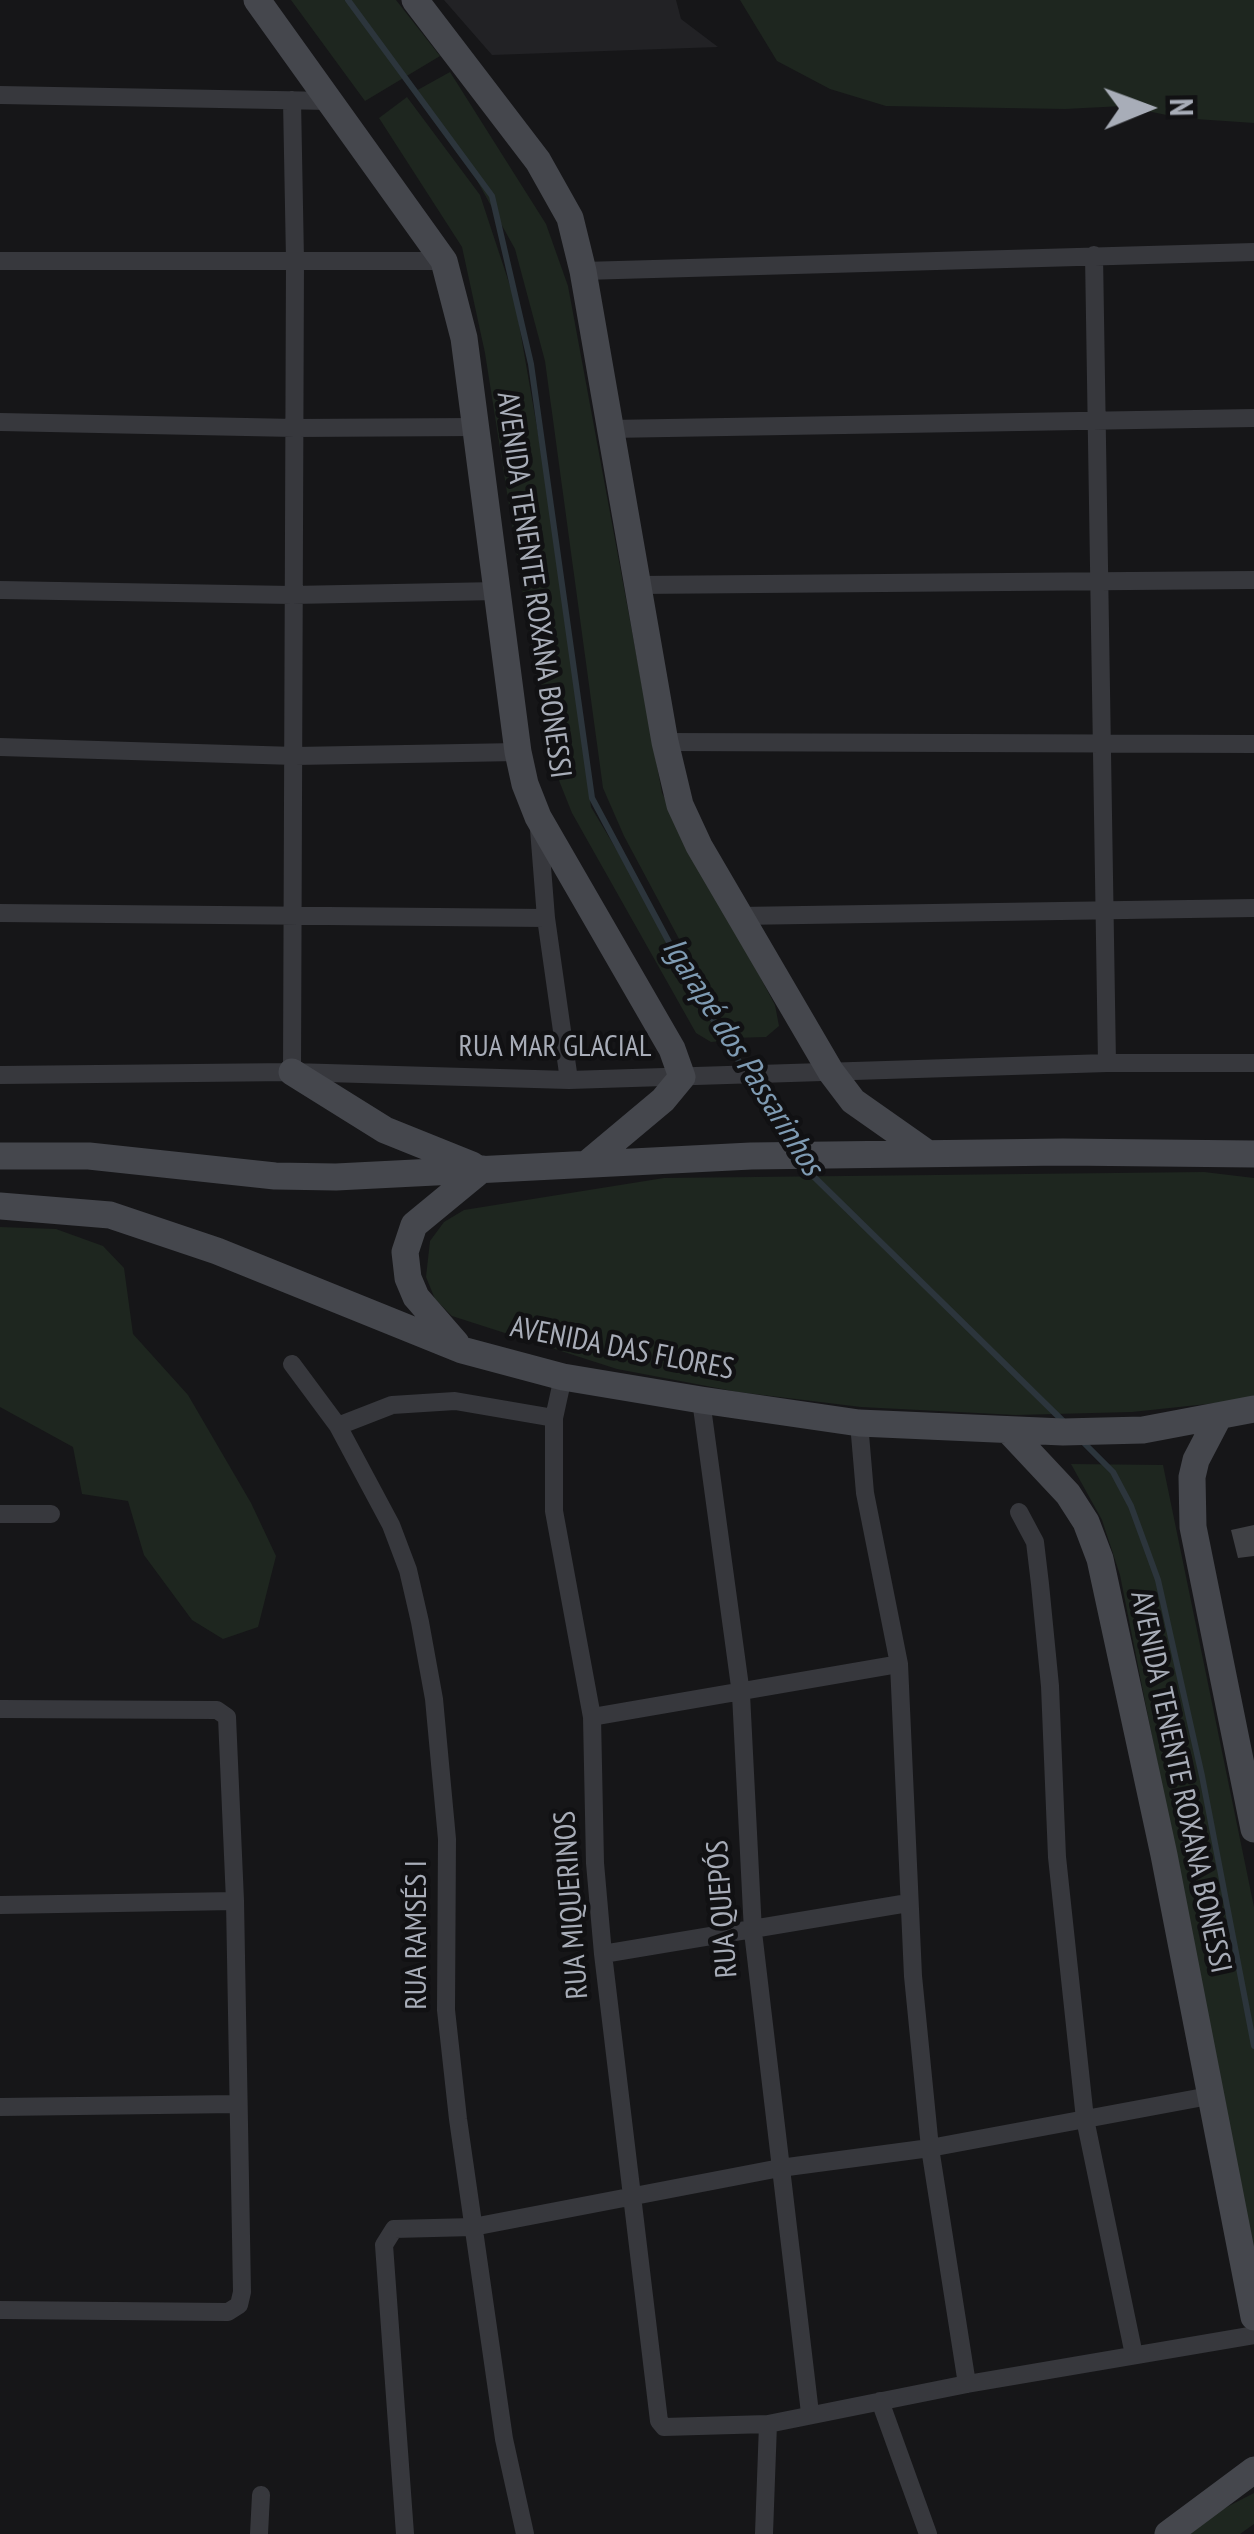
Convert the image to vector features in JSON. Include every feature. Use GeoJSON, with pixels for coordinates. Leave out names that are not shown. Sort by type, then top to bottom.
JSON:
{"type":"FeatureCollection","features":[{"type":"Feature","properties":{"kind":"street","name":"AVENIDA TENENTE ROXANA BONESSI"},"geometry":{"type":"LineString","coordinates":[[256,0],[444,261],[464,338],[518,752],[538,817],[672,1049],[682,1077]]}},
{"type":"Feature","properties":{"kind":"street"},"geometry":{"type":"LineString","coordinates":[[416,0],[538,161],[570,218],[584,271],[636,585],[680,805],[831,1072],[853,1101],[927,1153]]}},
{"type":"Feature","properties":{"kind":"street"},"geometry":{"type":"LineString","coordinates":[[0,95],[330,101]]}},
{"type":"Feature","properties":{"kind":"street"},"geometry":{"type":"LineString","coordinates":[[292,100],[296,260],[292,1072],[386,1130],[482,1169]]}},
{"type":"Feature","properties":{"kind":"street"},"geometry":{"type":"LineString","coordinates":[[584,271],[1254,252]]}},
{"type":"Feature","properties":{"kind":"street"},"geometry":{"type":"LineString","coordinates":[[1094,255],[1107,1063]]}},
{"type":"Feature","properties":{"kind":"street"},"geometry":{"type":"LineString","coordinates":[[0,260],[444,261]]}},
{"type":"Feature","properties":{"kind":"street"},"geometry":{"type":"LineString","coordinates":[[609,428],[1254,418]]}},
{"type":"Feature","properties":{"kind":"street"},"geometry":{"type":"LineString","coordinates":[[0,422],[476,427]]}},
{"type":"Feature","properties":{"kind":"street"},"geometry":{"type":"LineString","coordinates":[[636,585],[1254,580]]}},
{"type":"Feature","properties":{"kind":"street"},"geometry":{"type":"LineString","coordinates":[[0,590],[292,595],[498,591]]}},
{"type":"Feature","properties":{"kind":"street"},"geometry":{"type":"LineString","coordinates":[[665,742],[1254,744]]}},
{"type":"Feature","properties":{"kind":"street"},"geometry":{"type":"LineString","coordinates":[[0,747],[295,756],[518,752]]}},
{"type":"Feature","properties":{"kind":"street"},"geometry":{"type":"LineString","coordinates":[[538,817],[546,918],[569,1080]]}},
{"type":"Feature","properties":{"kind":"street"},"geometry":{"type":"LineString","coordinates":[[739,916],[1254,908]]}},
{"type":"Feature","properties":{"kind":"street"},"geometry":{"type":"LineString","coordinates":[[0,913],[546,918]]}},
{"type":"Feature","properties":{"kind":"street","name":"RUA MAR GLACIAL"},"geometry":{"type":"LineString","coordinates":[[0,1075],[292,1072],[569,1080],[1107,1063],[1254,1063]]}},
{"type":"Feature","properties":{"kind":"street"},"geometry":{"type":"LineString","coordinates":[[589,1162],[663,1100],[682,1077]]}},
{"type":"Feature","properties":{"kind":"street"},"geometry":{"type":"LineString","coordinates":[[0,1156],[89,1156],[275,1176],[751,1156],[1254,1154]]}},
{"type":"Feature","properties":{"kind":"street"},"geometry":{"type":"LineString","coordinates":[[462,1350],[416,1298],[404,1252],[415,1225],[482,1169]]}},
{"type":"Feature","properties":{"kind":"street","name":"AVENIDA DAS FLORES"},"geometry":{"type":"LineString","coordinates":[[0,1206],[110,1215],[218,1251],[462,1350],[563,1377],[701,1400],[860,1423],[1063,1432],[1143,1430],[1254,1409]]}},
{"type":"Feature","properties":{"kind":"street","name":"RUA RAMSÉS I"},"geometry":{"type":"LineString","coordinates":[[292,1364],[338,1426],[391,1525],[408,1570],[434,1699],[447,1839],[446,2009],[504,2439],[525,2534]]}},
{"type":"Feature","properties":{"kind":"street","name":"RUA MIQUERINOS"},"geometry":{"type":"LineString","coordinates":[[563,1377],[554,1418],[556,1532],[592,1717],[604,1954],[659,2421],[664,2428],[768,2424]]}},
{"type":"Feature","properties":{"kind":"street","name":"RUA QUEPÓS"},"geometry":{"type":"LineString","coordinates":[[701,1400],[741,1694],[753,1932],[810,2413]]}},
{"type":"Feature","properties":{"kind":"street"},"geometry":{"type":"LineString","coordinates":[[338,1426],[392,1405],[454,1401],[554,1418]]}},
{"type":"Feature","properties":{"kind":"street","name":"AVENIDA TENENTE ROXANA BONESSI"},"geometry":{"type":"LineString","coordinates":[[1218,1418],[1192,1477],[1193,1527],[1254,1829]]}},
{"type":"Feature","properties":{"kind":"street"},"geometry":{"type":"LineString","coordinates":[[860,1423],[865,1493],[899,1664],[908,1903],[930,2148],[967,2384]]}},
{"type":"Feature","properties":{"kind":"street","name":"AVENIDA TENENTE ROXANA BONESSI"},"geometry":{"type":"LineString","coordinates":[[1009,1430],[1068,1494],[1100,1558],[1165,1855],[1254,2317]]}},
{"type":"Feature","properties":{"kind":"street"},"geometry":{"type":"LineString","coordinates":[[1018,1512],[1034,1542],[1044,1624],[1057,1857],[1084,2119],[1134,2354]]}},
{"type":"Feature","properties":{"kind":"street"},"geometry":{"type":"LineString","coordinates":[[0,1514],[51,1514]]}},
{"type":"Feature","properties":{"kind":"street"},"geometry":{"type":"LineString","coordinates":[[592,1717],[899,1664]]}},
{"type":"Feature","properties":{"kind":"street"},"geometry":{"type":"LineString","coordinates":[[0,1709],[224,1712],[235,1901],[242,2292],[239,2305],[228,2312],[0,2310]]}},
{"type":"Feature","properties":{"kind":"street"},"geometry":{"type":"LineString","coordinates":[[0,1905],[235,1901]]}},
{"type":"Feature","properties":{"kind":"street"},"geometry":{"type":"LineString","coordinates":[[604,1954],[908,1903]]}},
{"type":"Feature","properties":{"kind":"street"},"geometry":{"type":"LineString","coordinates":[[405,2534],[386,2236],[394,2229],[473,2227],[780,2168],[930,2148],[1209,2096]]}},
{"type":"Feature","properties":{"kind":"street"},"geometry":{"type":"LineString","coordinates":[[0,2107],[237,2104]]}},
{"type":"Feature","properties":{"kind":"street"},"geometry":{"type":"LineString","coordinates":[[764,2534],[768,2424],[1254,2335]]}},
{"type":"Feature","properties":{"kind":"street"},"geometry":{"type":"LineString","coordinates":[[880,2401],[928,2534]]}},
{"type":"Feature","properties":{"kind":"street"},"geometry":{"type":"LineString","coordinates":[[1168,2534],[1254,2470]]}},
{"type":"Feature","properties":{"kind":"street"},"geometry":{"type":"LineString","coordinates":[[260,2534],[261,2494]]}},
{"type":"Feature","properties":{"kind":"shaded area"},"geometry":{"type":"Polygon","coordinates":[[[291,0],[396,0],[440,56],[365,101],[291,0]]]}},
{"type":"Feature","properties":{"kind":"shaded area"},"geometry":{"type":"Polygon","coordinates":[[[444,0],[676,0],[681,19],[718,47],[492,55],[444,0]]]}},
{"type":"Feature","properties":{"kind":"shaded area"},"geometry":{"type":"Polygon","coordinates":[[[740,0],[1254,0],[1254,123],[1181,118],[1123,106],[886,106],[830,89],[777,61],[740,0]]]}},
{"type":"Feature","properties":{"kind":"shaded area"},"geometry":{"type":"Polygon","coordinates":[[[450,72],[546,224],[568,286],[662,793],[775,1005],[779,1026],[766,1037],[732,1038],[603,788],[545,361],[515,249],[474,175],[414,92],[450,72]]]}},
{"type":"Feature","properties":{"kind":"shaded area"},"geometry":{"type":"Polygon","coordinates":[[[407,97],[480,195],[515,301],[560,560],[591,807],[730,1040],[711,1042],[696,1033],[572,813],[556,773],[542,714],[485,353],[462,247],[379,118],[407,97]]]}},
{"type":"Feature","properties":{"kind":"shaded area"},"geometry":{"type":"Polygon","coordinates":[[[1204,1172],[1254,1178],[1254,1397],[1226,1402],[1132,1412],[1016,1415],[861,1407],[738,1392],[617,1369],[452,1316],[435,1299],[426,1277],[430,1241],[444,1222],[464,1210],[664,1178],[1204,1172]]]}},
{"type":"Feature","properties":{"kind":"shaded area"},"geometry":{"type":"Polygon","coordinates":[[[0,1227],[56,1229],[103,1246],[124,1268],[133,1334],[188,1395],[276,1556],[258,1627],[223,1639],[192,1620],[144,1555],[128,1501],[82,1494],[73,1447],[0,1407],[0,1227]]]}},
{"type":"Feature","properties":{"kind":"shaded area"},"geometry":{"type":"Polygon","coordinates":[[[1071,1464],[1163,1465],[1254,1907],[1254,2251],[1120,1575],[1102,1520],[1071,1464]]]}},
{"type":"Feature","properties":{"kind":"shaded area"},"geometry":{"type":"Polygon","coordinates":[[[1254,2493],[1254,2524],[1240,2534],[1181,2534],[1192,2525],[1254,2493]]]}},
{"type":"Feature","properties":{"kind":"building"},"geometry":{"type":"Polygon","coordinates":[[[1254,1525],[1254,1556],[1238,1558],[1231,1530],[1254,1525]]]}},
{"type":"Feature","properties":{"kind":"waterway","name":"Igarapé dos Passarinhos"},"geometry":{"type":"LineString","coordinates":[[348,0],[492,196],[531,364],[592,798],[693,987],[743,1068]]}},
{"type":"Feature","properties":{"kind":"waterway","name":"Igarapé dos Passarinhos"},"geometry":{"type":"LineString","coordinates":[[750,1079],[790,1145]]}},
{"type":"Feature","properties":{"kind":"waterway","name":"Igarapé dos Passarinhos"},"geometry":{"type":"LineString","coordinates":[[803,1166],[1064,1422]]}},
{"type":"Feature","properties":{"kind":"waterway","name":"Igarapé dos Passarinhos"},"geometry":{"type":"LineString","coordinates":[[1081,1440],[1113,1472],[1158,1580],[1254,2046]]}}]}
